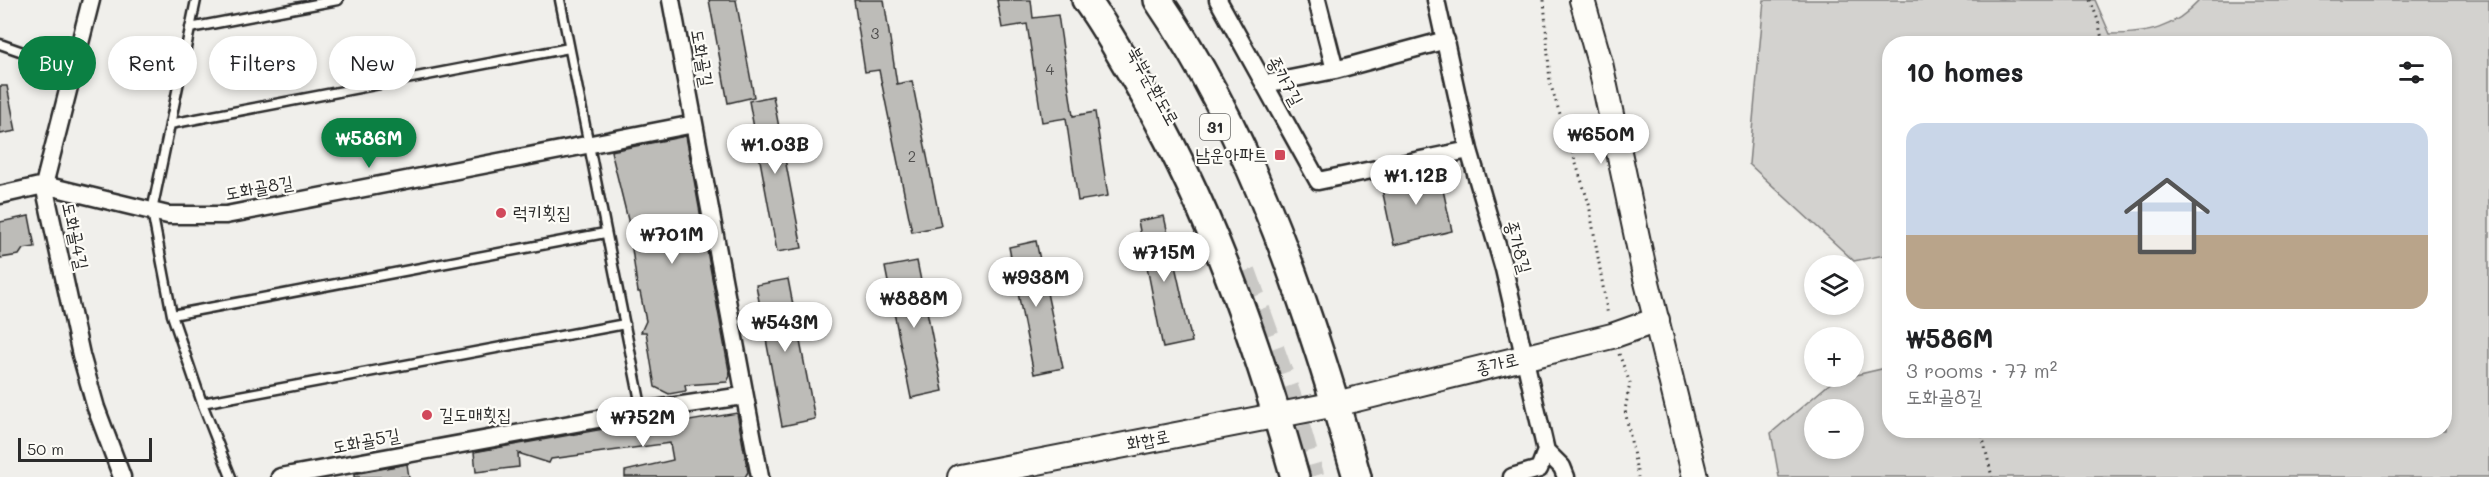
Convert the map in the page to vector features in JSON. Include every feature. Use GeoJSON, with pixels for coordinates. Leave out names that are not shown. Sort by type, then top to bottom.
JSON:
{"type":"FeatureCollection","features":[{"type":"Feature","properties":{"kind":"main road"},"geometry":{"type":"LineString","coordinates":[[1086,0],[1148,102],[1203,208],[1262,362],[1295,477]]}},
{"type":"Feature","properties":{"kind":"main road","name":"북부순환도로"},"geometry":{"type":"LineString","coordinates":[[1103,0],[1191,153],[1244,272]]}},
{"type":"Feature","properties":{"kind":"main road","name":"북부순환도로"},"geometry":{"type":"LineString","coordinates":[[1142,0],[1188,76],[1218,134],[1275,261]]}},
{"type":"Feature","properties":{"kind":"main road"},"geometry":{"type":"LineString","coordinates":[[1158,0],[1200,70],[1259,189],[1287,257],[1336,404],[1357,477]]}},
{"type":"Feature","properties":{"kind":"main road"},"geometry":{"type":"LineString","coordinates":[[1582,0],[1600,63],[1657,320],[1695,477]]}},
{"type":"Feature","properties":{"kind":"main road","name":"종가로"},"geometry":{"type":"LineString","coordinates":[[1336,404],[1612,336],[1657,320]]}},
{"type":"Feature","properties":{"kind":"main road","name":"화합로"},"geometry":{"type":"LineString","coordinates":[[960,477],[1034,470],[1277,414],[1336,404]]}},
{"type":"Feature","properties":{"kind":"street","name":"도화골4길"},"geometry":{"type":"LineString","coordinates":[[82,36],[91,0]]}},
{"type":"Feature","properties":{"kind":"street","name":"도화골길"},"geometry":{"type":"LineString","coordinates":[[671,0],[743,396],[760,477]]}},
{"type":"Feature","properties":{"kind":"street","name":"종가7길"},"geometry":{"type":"LineString","coordinates":[[1218,0],[1318,181],[1469,150]]}},
{"type":"Feature","properties":{"kind":"street"},"geometry":{"type":"LineString","coordinates":[[1317,0],[1335,70]]}},
{"type":"Feature","properties":{"kind":"street","name":"종가8길"},"geometry":{"type":"LineString","coordinates":[[1436,0],[1469,150],[1504,269],[1546,451]]}},
{"type":"Feature","properties":{"kind":"street"},"geometry":{"type":"LineString","coordinates":[[1265,84],[1335,70],[1446,40]]}},
{"type":"Feature","properties":{"kind":"street","name":"도화골4길"},"geometry":{"type":"LineString","coordinates":[[69,90],[44,185],[81,355],[96,408],[122,477]]}},
{"type":"Feature","properties":{"kind":"street","name":"도화골8길"},"geometry":{"type":"LineString","coordinates":[[44,185],[168,215],[226,215],[694,123]]}},
{"type":"Feature","properties":{"kind":"street"},"geometry":{"type":"LineString","coordinates":[[0,195],[44,185]]}},
{"type":"Feature","properties":{"kind":"street","name":"도화골5길"},"geometry":{"type":"LineString","coordinates":[[280,477],[642,411],[743,396]]}},
{"type":"Feature","properties":{"kind":"street"},"geometry":{"type":"LineString","coordinates":[[1512,477],[1539,469],[1546,451],[1562,467],[1566,477]]}},
{"type":"Feature","properties":{"kind":"lane"},"geometry":{"type":"LineString","coordinates":[[196,0],[152,211],[172,315],[201,403],[231,477]]}},
{"type":"Feature","properties":{"kind":"lane"},"geometry":{"type":"LineString","coordinates":[[190,28],[338,0]]}},
{"type":"Feature","properties":{"kind":"lane"},"geometry":{"type":"LineString","coordinates":[[560,0],[642,411]]}},
{"type":"Feature","properties":{"kind":"lane"},"geometry":{"type":"LineString","coordinates":[[0,44],[18,50]]}},
{"type":"Feature","properties":{"kind":"lane"},"geometry":{"type":"LineString","coordinates":[[170,124],[569,48]]}},
{"type":"Feature","properties":{"kind":"lane"},"geometry":{"type":"LineString","coordinates":[[172,315],[605,233]]}},
{"type":"Feature","properties":{"kind":"lane"},"geometry":{"type":"LineString","coordinates":[[201,403],[625,324]]}},
{"type":"Feature","properties":{"kind":"path"},"geometry":{"type":"LineString","coordinates":[[1544,0],[1550,83],[1589,204],[1612,336],[1630,383],[1626,410],[1638,477]]}},
{"type":"Feature","properties":{"kind":"path"},"geometry":{"type":"LineString","coordinates":[[2090,0],[2101,36]]}},
{"type":"Feature","properties":{"kind":"path"},"geometry":{"type":"LineString","coordinates":[[1984,438],[1992,477]]}},
{"type":"Feature","properties":{"kind":"shaded area"},"geometry":{"type":"Polygon","coordinates":[[[1764,0],[2095,0],[2110,34],[2148,31],[2170,24],[2200,0],[2489,0],[2489,477],[1779,477],[1771,433],[1804,405],[1804,459],[1864,459],[1864,399],[1811,399],[1826,387],[1864,387],[1864,373],[1882,369],[1882,438],[2452,438],[2452,36],[1882,36],[1882,256],[1864,259],[1864,255],[1848,255],[1749,164],[1764,0]]]}},
{"type":"Feature","properties":{"kind":"building"},"geometry":{"type":"Polygon","coordinates":[[[709,0],[736,0],[754,97],[728,103],[709,0]]]}},
{"type":"Feature","properties":{"kind":"building"},"geometry":{"type":"Polygon","coordinates":[[[854,0],[884,0],[897,84],[912,81],[941,226],[912,232],[879,70],[865,72],[854,0]]]}},
{"type":"Feature","properties":{"kind":"building"},"geometry":{"type":"Polygon","coordinates":[[[997,0],[1031,0],[1033,18],[1058,15],[1073,116],[1095,112],[1108,196],[1078,201],[1066,118],[1042,122],[1027,24],[1002,28],[997,0]]]}},
{"type":"Feature","properties":{"kind":"building"},"geometry":{"type":"Polygon","coordinates":[[[0,86],[7,86],[16,131],[0,134],[0,86]]]}},
{"type":"Feature","properties":{"kind":"building"},"geometry":{"type":"Polygon","coordinates":[[[773,96],[802,248],[777,252],[749,101],[773,96]]]}},
{"type":"Feature","properties":{"kind":"building"},"geometry":{"type":"Polygon","coordinates":[[[686,136],[730,376],[727,382],[685,385],[686,391],[669,394],[655,387],[646,332],[641,332],[646,321],[640,292],[638,292],[628,220],[611,151],[686,136]]]}},
{"type":"Feature","properties":{"kind":"building"},"geometry":{"type":"Polygon","coordinates":[[[1438,167],[1452,231],[1394,245],[1380,180],[1438,167]]]}},
{"type":"Feature","properties":{"kind":"building"},"geometry":{"type":"Polygon","coordinates":[[[29,216],[35,247],[23,249],[19,255],[0,258],[0,222],[29,216]]]}},
{"type":"Feature","properties":{"kind":"building"},"geometry":{"type":"Polygon","coordinates":[[[1164,216],[1192,342],[1163,348],[1138,221],[1164,216]]]}},
{"type":"Feature","properties":{"kind":"building"},"geometry":{"type":"Polygon","coordinates":[[[1036,241],[1063,368],[1034,374],[1009,247],[1036,241]]]}},
{"type":"Feature","properties":{"kind":"building"},"geometry":{"type":"Polygon","coordinates":[[[917,261],[943,391],[911,398],[885,267],[917,261]]]}},
{"type":"Feature","properties":{"kind":"building"},"geometry":{"type":"Polygon","coordinates":[[[788,279],[815,419],[782,426],[756,285],[788,279]]]}},
{"type":"Feature","properties":{"kind":"building"},"geometry":{"type":"Polygon","coordinates":[[[737,413],[748,472],[745,477],[625,477],[625,471],[673,460],[670,443],[551,459],[549,463],[518,453],[519,467],[476,472],[474,452],[665,418],[666,425],[737,413]]]}},
{"type":"Feature","properties":{"kind":"building"},"geometry":{"type":"Polygon","coordinates":[[[407,464],[409,477],[354,477],[354,474],[407,464]]]}},
{"type":"Feature","properties":{"kind":"tunnel"},"geometry":{"type":"LineString","coordinates":[[1243,272],[1288,397],[1311,477]]}},
{"type":"Feature","properties":{"kind":"place","name":"남운아파트"},"geometry":{"type":"Point","coordinates":[1280,155]}},
{"type":"Feature","properties":{"kind":"place","name":"럭키횟집"},"geometry":{"type":"Point","coordinates":[501,213]}},
{"type":"Feature","properties":{"kind":"place","name":"길도매횟집"},"geometry":{"type":"Point","coordinates":[427,415]}}]}
